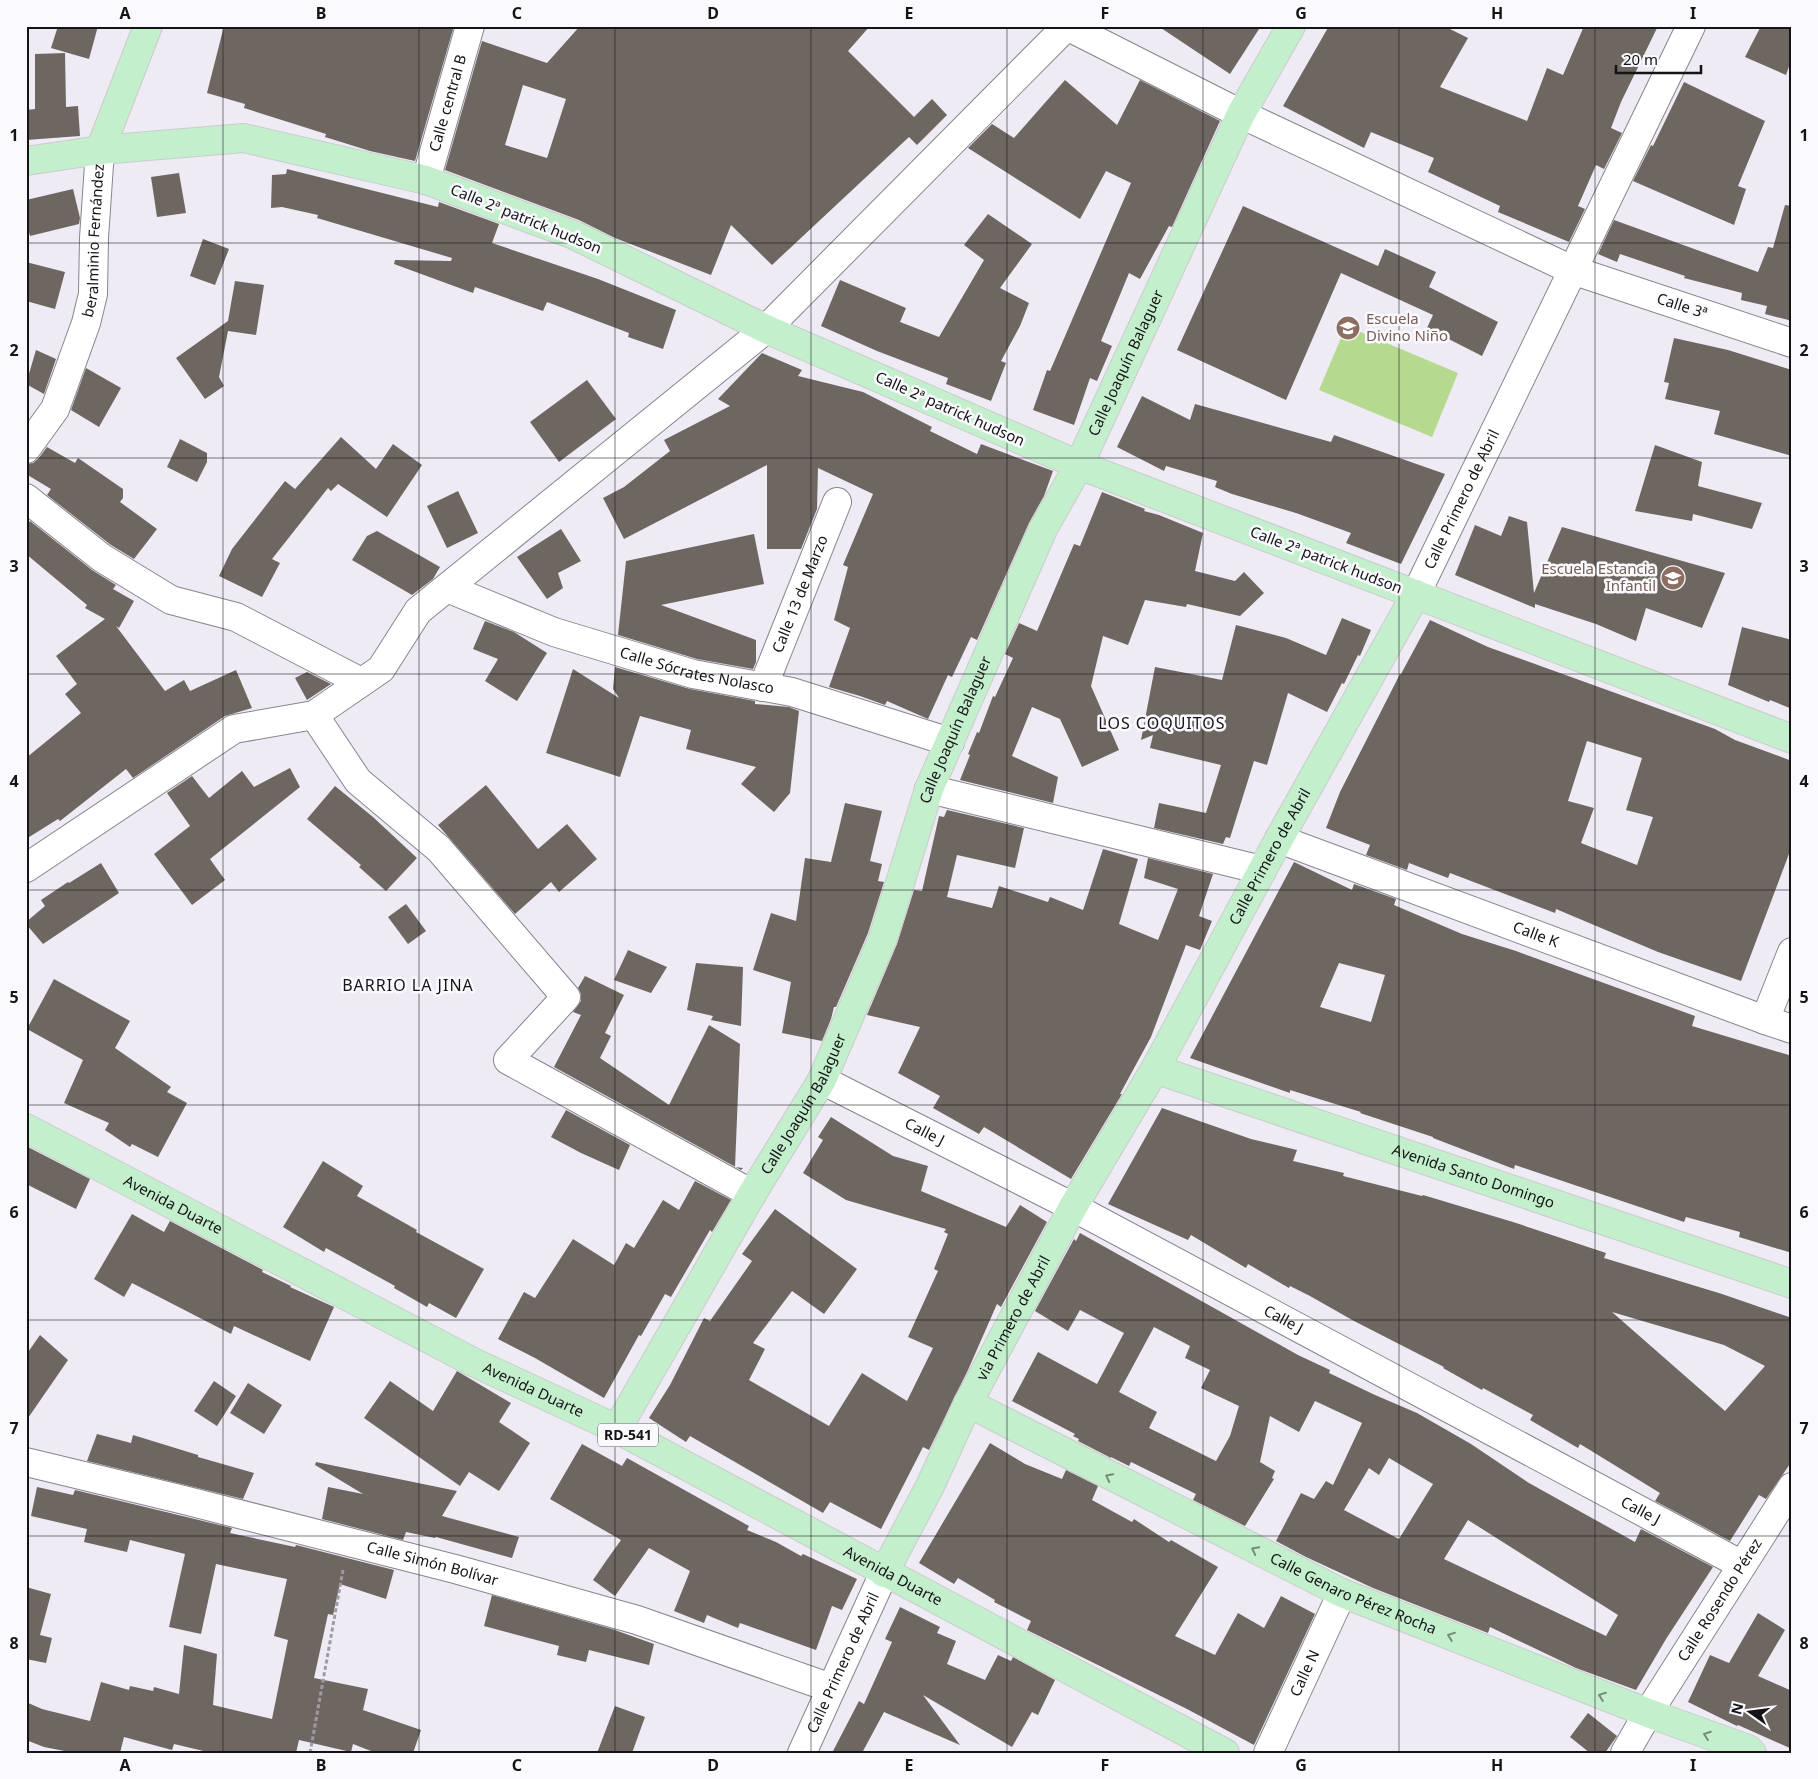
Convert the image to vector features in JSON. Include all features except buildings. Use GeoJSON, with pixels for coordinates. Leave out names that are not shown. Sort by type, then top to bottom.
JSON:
{"type":"FeatureCollection","features":[{"type":"Feature","properties":{"kind":"main road","name":"beralminio Fernández"},"geometry":{"type":"LineString","coordinates":[[100,150],[148,26]]}},
{"type":"Feature","properties":{"kind":"main road","name":"Calle Joaquín Balaguer"},"geometry":{"type":"LineString","coordinates":[[616,1429],[752,1194],[822,1080],[883,938],[929,789],[1043,529],[1079,465],[1241,114],[1291,26]]}},
{"type":"Feature","properties":{"kind":"main road","name":"Calle 2ª patrick hudson"},"geometry":{"type":"LineString","coordinates":[[26,160],[100,150],[244,138],[426,180],[574,235],[766,329],[1079,465],[1792,739]]}},
{"type":"Feature","properties":{"kind":"main road","name":"Calle Primero de Abril"},"geometry":{"type":"LineString","coordinates":[[1155,1069],[1279,839],[1416,594]]}},
{"type":"Feature","properties":{"kind":"main road","name":"via Primero de Abril"},"geometry":{"type":"LineString","coordinates":[[884,1573],[930,1486],[968,1403],[1074,1207],[1155,1069]]}},
{"type":"Feature","properties":{"kind":"main road","name":"Avenida Santo Domingo"},"geometry":{"type":"LineString","coordinates":[[1155,1069],[1792,1284]]}},
{"type":"Feature","properties":{"kind":"main road","name":"Avenida Duarte"},"geometry":{"type":"LineString","coordinates":[[26,1128],[473,1362],[616,1429],[1225,1753]]}},
{"type":"Feature","properties":{"kind":"main road","name":"Calle Genaro Pérez Rocha"},"geometry":{"type":"LineString","coordinates":[[968,1403],[1342,1593],[1648,1713],[1748,1749],[1752,1753]]}},
{"type":"Feature","properties":{"kind":"street","name":"Calle central B"},"geometry":{"type":"LineString","coordinates":[[426,180],[470,26]]}},
{"type":"Feature","properties":{"kind":"street","name":"Calle 3ª"},"geometry":{"type":"LineString","coordinates":[[766,329],[1068,26],[1241,114],[1572,270],[1792,343]]}},
{"type":"Feature","properties":{"kind":"street","name":"Calle Primero de Abril"},"geometry":{"type":"LineString","coordinates":[[1416,594],[1691,26]]}},
{"type":"Feature","properties":{"kind":"street","name":"beralminio Fernández"},"geometry":{"type":"LineString","coordinates":[[26,449],[55,409],[86,323],[93,294],[94,238],[100,150]]}},
{"type":"Feature","properties":{"kind":"street"},"geometry":{"type":"LineString","coordinates":[[26,868],[234,729],[314,715],[381,669],[418,611],[766,329]]}},
{"type":"Feature","properties":{"kind":"street"},"geometry":{"type":"LineString","coordinates":[[26,498],[102,558],[171,600],[236,616],[361,682]]}},
{"type":"Feature","properties":{"kind":"street","name":"Calle 13 de Marzo"},"geometry":{"type":"LineString","coordinates":[[763,686],[837,502]]}},
{"type":"Feature","properties":{"kind":"street","name":"Calle Sócrates Nolasco"},"geometry":{"type":"LineString","coordinates":[[447,588],[554,632],[693,674],[792,692],[950,742]]}},
{"type":"Feature","properties":{"kind":"street"},"geometry":{"type":"LineString","coordinates":[[314,715],[358,781],[439,849],[566,997],[508,1060],[752,1194]]}},
{"type":"Feature","properties":{"kind":"street"},"geometry":{"type":"LineString","coordinates":[[929,789],[1262,870]]}},
{"type":"Feature","properties":{"kind":"street","name":"Calle K"},"geometry":{"type":"LineString","coordinates":[[1279,839],[1765,1020],[1792,1028]]}},
{"type":"Feature","properties":{"kind":"street"},"geometry":{"type":"LineString","coordinates":[[1765,1020],[1792,952]]}},
{"type":"Feature","properties":{"kind":"street","name":"Calle J"},"geometry":{"type":"LineString","coordinates":[[822,1080],[1074,1207],[1742,1565]]}},
{"type":"Feature","properties":{"kind":"street","name":"Calle Simón Bolívar"},"geometry":{"type":"LineString","coordinates":[[26,1462],[455,1569],[637,1620],[832,1688]]}},
{"type":"Feature","properties":{"kind":"street","name":"Calle Rosendo Pérez"},"geometry":{"type":"LineString","coordinates":[[1625,1753],[1648,1713],[1792,1487]]}},
{"type":"Feature","properties":{"kind":"street","name":"Calle Primero de Abril"},"geometry":{"type":"LineString","coordinates":[[802,1753],[884,1573]]}},
{"type":"Feature","properties":{"kind":"street","name":"Calle N"},"geometry":{"type":"LineString","coordinates":[[1268,1753],[1342,1593]]}},
{"type":"Feature","properties":{"kind":"path"},"geometry":{"type":"LineString","coordinates":[[310,1753],[348,1542]]}},
{"type":"Feature","properties":{"kind":"green space"},"geometry":{"type":"Polygon","coordinates":[[[1346,326],[1458,373],[1432,437],[1319,390],[1346,326]]]}},
{"type":"Feature","properties":{"kind":"place","name":"Escuela Divino Niño"},"geometry":{"type":"Point","coordinates":[1348,328]}},
{"type":"Feature","properties":{"kind":"place","name":"Escuela Estancia Infantil"},"geometry":{"type":"Point","coordinates":[1673,578]}},
{"type":"Feature","properties":{"kind":"district","name":"LOS COQUITOS"},"geometry":{"type":"Point","coordinates":[1162,723]}},
{"type":"Feature","properties":{"kind":"district","name":"BARRIO LA JINA"},"geometry":{"type":"Point","coordinates":[408,985]}}]}
